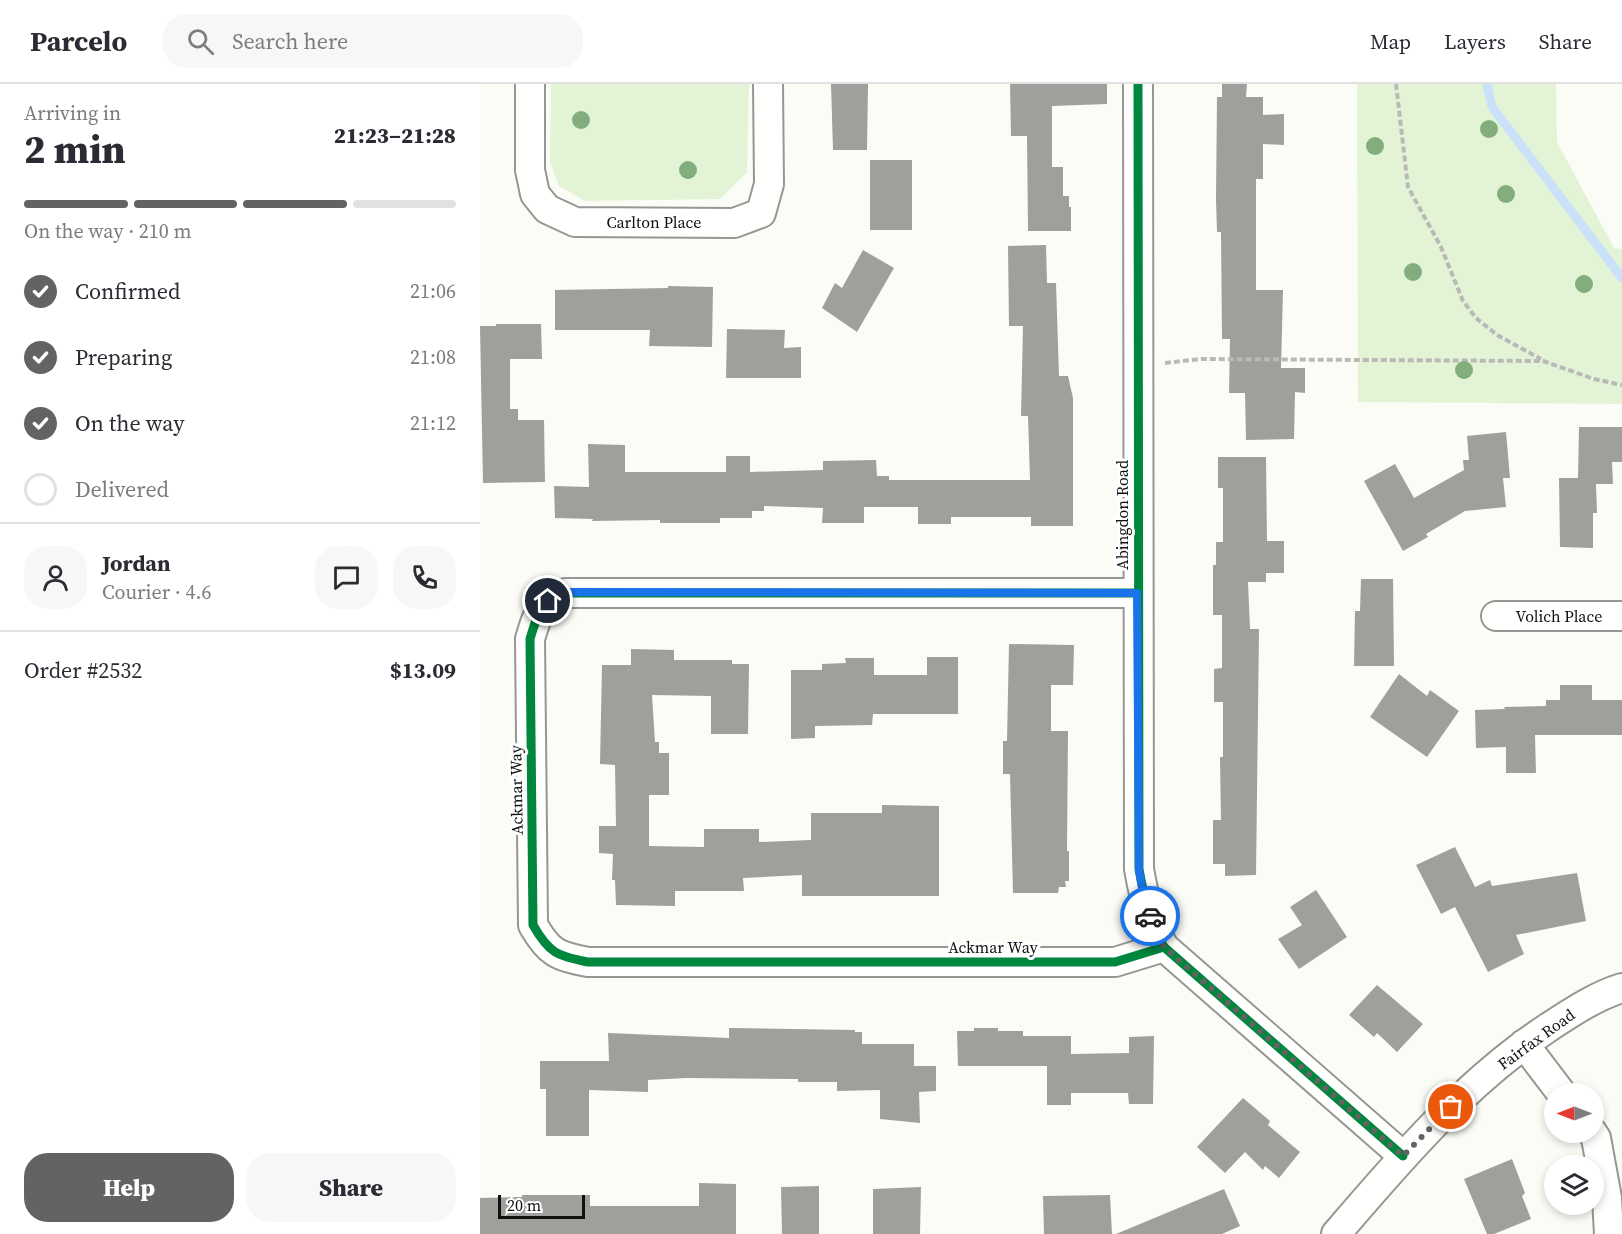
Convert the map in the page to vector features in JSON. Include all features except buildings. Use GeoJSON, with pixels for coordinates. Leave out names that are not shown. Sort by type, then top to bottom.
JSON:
{"type":"FeatureCollection","features":[{"type":"Feature","properties":{"kind":"street","name":"Carlton Place"},"geometry":{"type":"LineString","coordinates":[[530,84],[530,170],[535,194],[547,209],[575,222],[734,223],[761,213],[769,184],[768,84]]}},
{"type":"Feature","properties":{"kind":"street","name":"Abingdon Road"},"geometry":{"type":"LineString","coordinates":[[1138,84],[1139,869],[1144,901],[1164,947],[1403,1156]]}},
{"type":"Feature","properties":{"kind":"street","name":"Ackmar Way"},"geometry":{"type":"LineString","coordinates":[[1137,593],[566,592],[548,601],[536,617],[530,639],[532,925],[544,944],[562,957],[588,962],[1115,962],[1164,947]]}},
{"type":"Feature","properties":{"kind":"street","name":"Volich Place"},"geometry":{"type":"LineString","coordinates":[[1496,616],[1622,616]]}},
{"type":"Feature","properties":{"kind":"street","name":"Fairfax Road"},"geometry":{"type":"LineString","coordinates":[[1336,1234],[1403,1156],[1451,1107],[1524,1044],[1575,1010],[1622,988]]}},
{"type":"Feature","properties":{"kind":"street"},"geometry":{"type":"LineString","coordinates":[[1524,1044],[1554,1083]]}},
{"type":"Feature","properties":{"kind":"street"},"geometry":{"type":"LineString","coordinates":[[1597,1143],[1607,1198],[1609,1234]]}},
{"type":"Feature","properties":{"kind":"path"},"geometry":{"type":"LineString","coordinates":[[1396,84],[1408,187],[1441,247],[1463,301],[1476,318],[1497,335],[1543,361],[1594,379],[1622,385]]}},
{"type":"Feature","properties":{"kind":"path"},"geometry":{"type":"LineString","coordinates":[[1159,364],[1201,359],[1543,361]]}},
{"type":"Feature","properties":{"kind":"green space"},"geometry":{"type":"Polygon","coordinates":[[[551,84],[749,84],[747,172],[720,199],[585,201],[559,186],[550,162],[551,84]]]}},
{"type":"Feature","properties":{"kind":"green space"},"geometry":{"type":"Polygon","coordinates":[[[1357,84],[1556,84],[1557,142],[1614,248],[1622,249],[1622,404],[1358,402],[1357,84]]]}},
{"type":"Feature","properties":{"kind":"waterway"},"geometry":{"type":"LineString","coordinates":[[1487,84],[1492,107],[1622,278]]}},
{"type":"Feature","properties":{"kind":"cycle path"},"geometry":{"type":"LineString","coordinates":[[1138,84],[1139,869],[1145,900],[1164,947],[1403,1156]]}},
{"type":"Feature","properties":{"kind":"cycle path"},"geometry":{"type":"LineString","coordinates":[[1137,593],[566,593],[557,597],[541,610],[530,639],[533,925],[544,942],[555,952],[588,962],[1115,962],[1164,947]]}},
{"type":"Feature","properties":{"kind":"way so far"},"geometry":{"type":"LineString","coordinates":[[1150,916],[1164,947],[1403,1156],[1451,1107]]}},
{"type":"Feature","properties":{"kind":"route"},"geometry":{"type":"LineString","coordinates":[[548,601],[566,592],[1137,593],[1139,869],[1144,901],[1150,916]]}}]}
